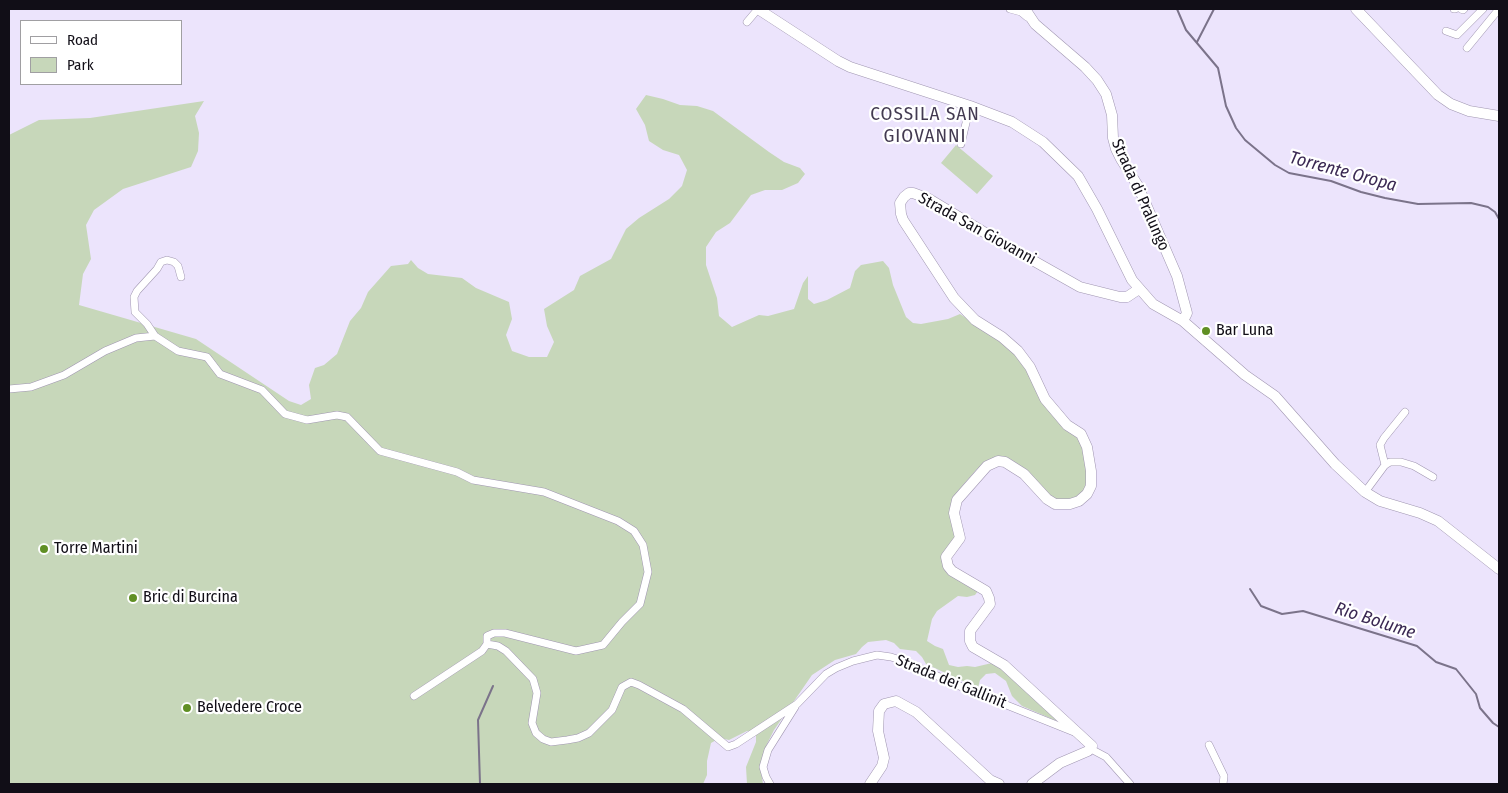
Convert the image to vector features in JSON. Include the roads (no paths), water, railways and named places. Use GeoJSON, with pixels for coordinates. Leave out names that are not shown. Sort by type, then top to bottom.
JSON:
{"type":"FeatureCollection","features":[{"type":"Feature","properties":{"kind":"street"},"geometry":{"type":"LineString","coordinates":[[747,22],[758,9],[850,67],[970,106],[1012,122],[1043,142],[1078,176],[1098,209],[1132,280],[1153,304],[1183,321],[1245,374],[1275,396],[1335,464],[1365,492],[1380,501],[1420,513],[1438,521],[1499,569]]}},
{"type":"Feature","properties":{"kind":"street"},"geometry":{"type":"LineString","coordinates":[[1010,9],[1021,12],[1035,24]]}},
{"type":"Feature","properties":{"kind":"street","name":"Strada di Pralungo"},"geometry":{"type":"LineString","coordinates":[[1025,9],[1035,24],[1098,80],[1106,94],[1112,116],[1113,138],[1116,149],[1138,186],[1177,276],[1187,313],[1183,321]]}},
{"type":"Feature","properties":{"kind":"street"},"geometry":{"type":"LineString","coordinates":[[1356,9],[1438,95],[1451,104],[1469,111],[1499,116]]}},
{"type":"Feature","properties":{"kind":"street"},"geometry":{"type":"LineString","coordinates":[[1467,48],[1499,9]]}},
{"type":"Feature","properties":{"kind":"street"},"geometry":{"type":"LineString","coordinates":[[1446,30],[1458,35],[1480,10]]}},
{"type":"Feature","properties":{"kind":"street"},"geometry":{"type":"LineString","coordinates":[[961,144],[970,106]]}},
{"type":"Feature","properties":{"kind":"street","name":"Strada San Giovanni"},"geometry":{"type":"LineString","coordinates":[[1091,748],[1090,744],[1004,665],[973,646],[970,641],[970,631],[990,604],[989,598],[986,591],[952,571],[948,566],[946,557],[960,538],[954,512],[957,500],[987,466],[998,461],[1006,462],[1024,474],[1047,499],[1055,504],[1070,504],[1079,501],[1087,494],[1090,486],[1091,470],[1087,447],[1081,434],[1066,425],[1045,399],[1030,367],[1018,351],[1002,337],[975,320],[954,298],[903,220],[900,203],[908,193],[913,193],[929,200],[1080,287],[1120,297],[1127,297],[1139,289]]}},
{"type":"Feature","properties":{"kind":"street"},"geometry":{"type":"LineString","coordinates":[[181,277],[178,266],[174,262],[167,260],[161,262],[157,270],[137,290],[134,297],[135,312],[148,324],[155,336],[178,352],[207,358],[220,374],[262,390],[285,414],[307,420],[337,415],[347,417],[380,451],[457,472],[473,480],[544,492],[618,521],[634,531],[643,545],[648,572],[640,604],[603,644],[576,651],[505,633],[494,632],[487,636],[487,644],[482,651],[414,696]]}},
{"type":"Feature","properties":{"kind":"street"},"geometry":{"type":"LineString","coordinates":[[9,389],[31,387],[64,375],[105,352],[136,338],[155,336]]}},
{"type":"Feature","properties":{"kind":"street"},"geometry":{"type":"LineString","coordinates":[[1385,465],[1380,445],[1405,412]]}},
{"type":"Feature","properties":{"kind":"street"},"geometry":{"type":"LineString","coordinates":[[1365,492],[1385,465],[1395,461],[1414,466],[1433,477]]}},
{"type":"Feature","properties":{"kind":"street","name":"Strada dei Gallinit"},"geometry":{"type":"LineString","coordinates":[[487,644],[498,646],[506,651],[534,679],[537,692],[532,722],[536,733],[543,739],[551,742],[573,739],[589,732],[612,710],[622,687],[630,682],[683,709],[728,746],[736,744],[797,704],[826,674],[836,668],[877,655],[906,662],[964,688],[1076,733]]}},
{"type":"Feature","properties":{"kind":"street"},"geometry":{"type":"LineString","coordinates":[[870,784],[882,766],[884,758],[878,731],[879,711],[884,704],[896,701],[916,712],[990,780],[999,784]]}},
{"type":"Feature","properties":{"kind":"street"},"geometry":{"type":"LineString","coordinates":[[770,784],[763,767],[768,750],[780,728],[797,704]]}},
{"type":"Feature","properties":{"kind":"street"},"geometry":{"type":"LineString","coordinates":[[1209,745],[1224,776],[1223,784]]}},
{"type":"Feature","properties":{"kind":"street"},"geometry":{"type":"LineString","coordinates":[[1032,784],[1060,763],[1080,755],[1091,748],[1106,757],[1130,784]]}},
{"type":"Feature","properties":{"kind":"waterway","name":"Torrente Oropa"},"geometry":{"type":"LineString","coordinates":[[1177,9],[1186,30],[1218,68],[1226,106],[1236,128],[1245,140],[1275,165],[1289,173],[1331,181],[1385,198],[1418,204],[1471,203],[1488,207],[1495,212],[1499,219]]}},
{"type":"Feature","properties":{"kind":"waterway"},"geometry":{"type":"LineString","coordinates":[[1197,42],[1214,9]]}},
{"type":"Feature","properties":{"kind":"waterway","name":"Rio Bolume"},"geometry":{"type":"LineString","coordinates":[[1250,589],[1261,606],[1282,614],[1303,611],[1417,646],[1436,662],[1456,669],[1476,694],[1480,708],[1499,727]]}},
{"type":"Feature","properties":{"kind":"waterway"},"geometry":{"type":"LineString","coordinates":[[480,784],[478,720],[493,686]]}},
{"type":"Feature","properties":{"kind":"place","name":"Bar Luna"},"geometry":{"type":"Point","coordinates":[1206,331]}},
{"type":"Feature","properties":{"kind":"place","name":"Torre Martini"},"geometry":{"type":"Point","coordinates":[44,549]}},
{"type":"Feature","properties":{"kind":"place","name":"Bric di Burcina"},"geometry":{"type":"Point","coordinates":[133,598]}},
{"type":"Feature","properties":{"kind":"place","name":"Belvedere Croce"},"geometry":{"type":"Point","coordinates":[187,708]}},
{"type":"Feature","properties":{"kind":"district","name":"COSSILA SAN GIOVANNI"},"geometry":{"type":"Point","coordinates":[925,126]}}]}
